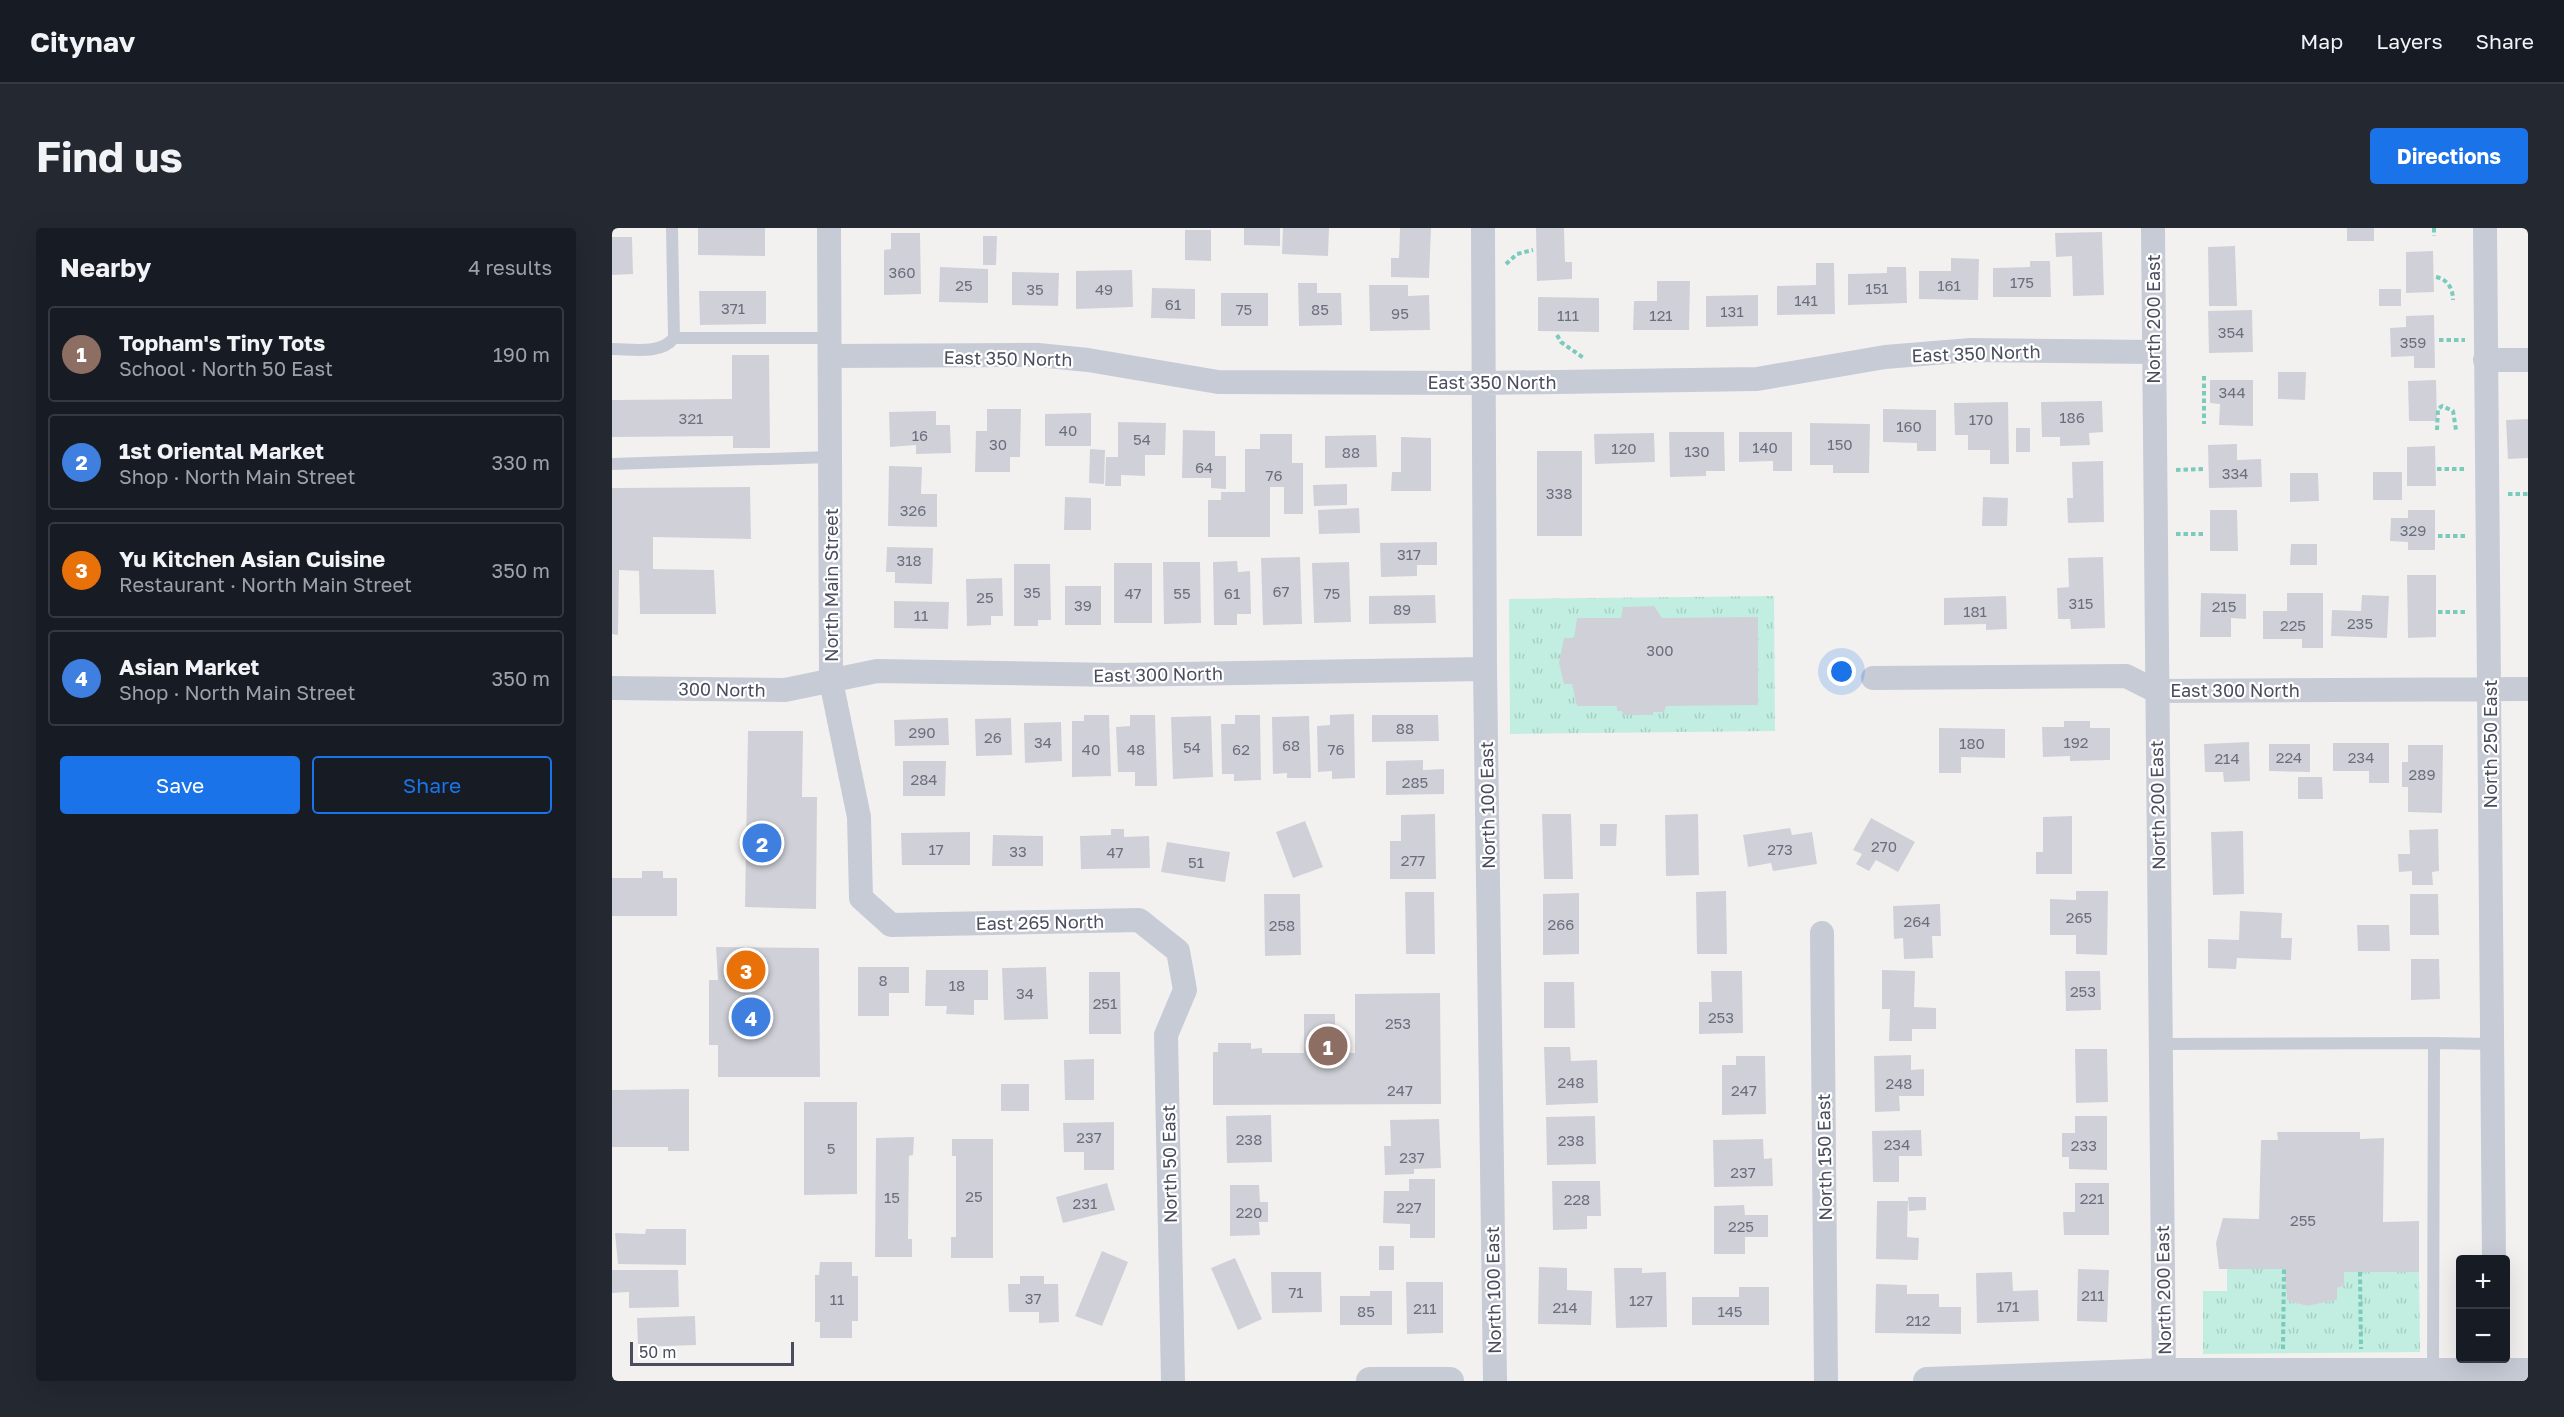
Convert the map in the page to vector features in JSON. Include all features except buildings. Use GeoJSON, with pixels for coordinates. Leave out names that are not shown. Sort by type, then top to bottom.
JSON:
{"type":"FeatureCollection","features":[{"type":"Feature","properties":{"kind":"street","name":"North Main Street"},"geometry":{"type":"LineString","coordinates":[[829,228],[831,681],[859,817],[861,898],[891,925]]}},
{"type":"Feature","properties":{"kind":"street","name":"North 100 East"},"geometry":{"type":"LineString","coordinates":[[1483,228],[1485,669],[1494,1381]]}},
{"type":"Feature","properties":{"kind":"street","name":"North 200 East"},"geometry":{"type":"LineString","coordinates":[[2153,228],[2164,1377]]}},
{"type":"Feature","properties":{"kind":"street","name":"North 250 East"},"geometry":{"type":"LineString","coordinates":[[2484,228],[2494,1255]]}},
{"type":"Feature","properties":{"kind":"street","name":"East 350 North"},"geometry":{"type":"LineString","coordinates":[[831,347],[1038,355],[1109,363],[1218,382],[1483,383],[1757,379],[1885,357],[1971,350],[2153,352]]}},
{"type":"Feature","properties":{"kind":"street"},"geometry":{"type":"LineString","coordinates":[[2485,360],[2528,360]]}},
{"type":"Feature","properties":{"kind":"street","name":"East 300 North"},"geometry":{"type":"LineString","coordinates":[[831,681],[877,671],[1116,675],[1485,669]]}},
{"type":"Feature","properties":{"kind":"street","name":"East 300 North"},"geometry":{"type":"LineString","coordinates":[[1873,678],[2126,676],[2156,691],[2528,689]]}},
{"type":"Feature","properties":{"kind":"street","name":"300 North"},"geometry":{"type":"LineString","coordinates":[[612,688],[785,690],[831,681]]}},
{"type":"Feature","properties":{"kind":"street","name":"East 265 North"},"geometry":{"type":"LineString","coordinates":[[891,925],[1139,920],[1178,951]]}},
{"type":"Feature","properties":{"kind":"street","name":"North 150 East"},"geometry":{"type":"LineString","coordinates":[[1822,933],[1826,1381]]}},
{"type":"Feature","properties":{"kind":"street","name":"North 50 East"},"geometry":{"type":"LineString","coordinates":[[1173,1381],[1166,1035],[1185,990],[1178,951]]}},
{"type":"Feature","properties":{"kind":"street"},"geometry":{"type":"LineString","coordinates":[[1927,1381],[2433,1372],[2494,1365],[2528,1372]]}},
{"type":"Feature","properties":{"kind":"street"},"geometry":{"type":"LineString","coordinates":[[1370,1381],[1450,1381]]}},
{"type":"Feature","properties":{"kind":"lane"},"geometry":{"type":"LineString","coordinates":[[612,349],[659,348],[668,345],[674,338],[672,228]]}},
{"type":"Feature","properties":{"kind":"lane"},"geometry":{"type":"LineString","coordinates":[[674,338],[831,347]]}},
{"type":"Feature","properties":{"kind":"lane"},"geometry":{"type":"LineString","coordinates":[[612,464],[831,458]]}},
{"type":"Feature","properties":{"kind":"lane"},"geometry":{"type":"LineString","coordinates":[[2433,1372],[2434,1043]]}},
{"type":"Feature","properties":{"kind":"lane"},"geometry":{"type":"LineString","coordinates":[[2160,1044],[2492,1044]]}},
{"type":"Feature","properties":{"kind":"path"},"geometry":{"type":"LineString","coordinates":[[2434,228],[2434,236]]}},
{"type":"Feature","properties":{"kind":"path"},"geometry":{"type":"LineString","coordinates":[[1504,265],[1516,254],[1533,250]]}},
{"type":"Feature","properties":{"kind":"path"},"geometry":{"type":"LineString","coordinates":[[2436,277],[2442,278],[2449,285],[2453,300]]}},
{"type":"Feature","properties":{"kind":"path"},"geometry":{"type":"LineString","coordinates":[[1557,335],[1561,342],[1586,359]]}},
{"type":"Feature","properties":{"kind":"path"},"geometry":{"type":"LineString","coordinates":[[2204,376],[2204,424]]}},
{"type":"Feature","properties":{"kind":"path"},"geometry":{"type":"LineString","coordinates":[[2437,430],[2438,409],[2442,406],[2453,411],[2456,430]]}},
{"type":"Feature","properties":{"kind":"path"},"geometry":{"type":"LineString","coordinates":[[2437,469],[2487,469]]}},
{"type":"Feature","properties":{"kind":"path"},"geometry":{"type":"LineString","coordinates":[[2438,536],[2487,536]]}},
{"type":"Feature","properties":{"kind":"path"},"geometry":{"type":"LineString","coordinates":[[2283,1353],[2284,1269]]}},
{"type":"Feature","properties":{"kind":"path"},"geometry":{"type":"LineString","coordinates":[[2360,1272],[2361,1352]]}},
{"type":"Feature","properties":{"kind":"green space"},"geometry":{"type":"Polygon","coordinates":[[[1774,596],[1775,731],[1510,734],[1509,599],[1774,596]]]}},
{"type":"Feature","properties":{"kind":"green space"},"geometry":{"type":"Polygon","coordinates":[[[2227,1269],[2284,1269],[2287,1300],[2307,1306],[2336,1300],[2337,1288],[2344,1286],[2344,1272],[2419,1272],[2420,1352],[2203,1354],[2203,1291],[2227,1291],[2227,1269]]]}},
{"type":"Feature","properties":{"kind":"place","name":"1st Oriental Market"},"geometry":{"type":"Point","coordinates":[762,843]}},
{"type":"Feature","properties":{"kind":"place","name":"Yu Kitchen Asian Cuisine"},"geometry":{"type":"Point","coordinates":[746,970]}},
{"type":"Feature","properties":{"kind":"place","name":"Asian Market"},"geometry":{"type":"Point","coordinates":[751,1017]}},
{"type":"Feature","properties":{"kind":"place","name":"Topham's Tiny Tots"},"geometry":{"type":"Point","coordinates":[1328,1046]}}]}
